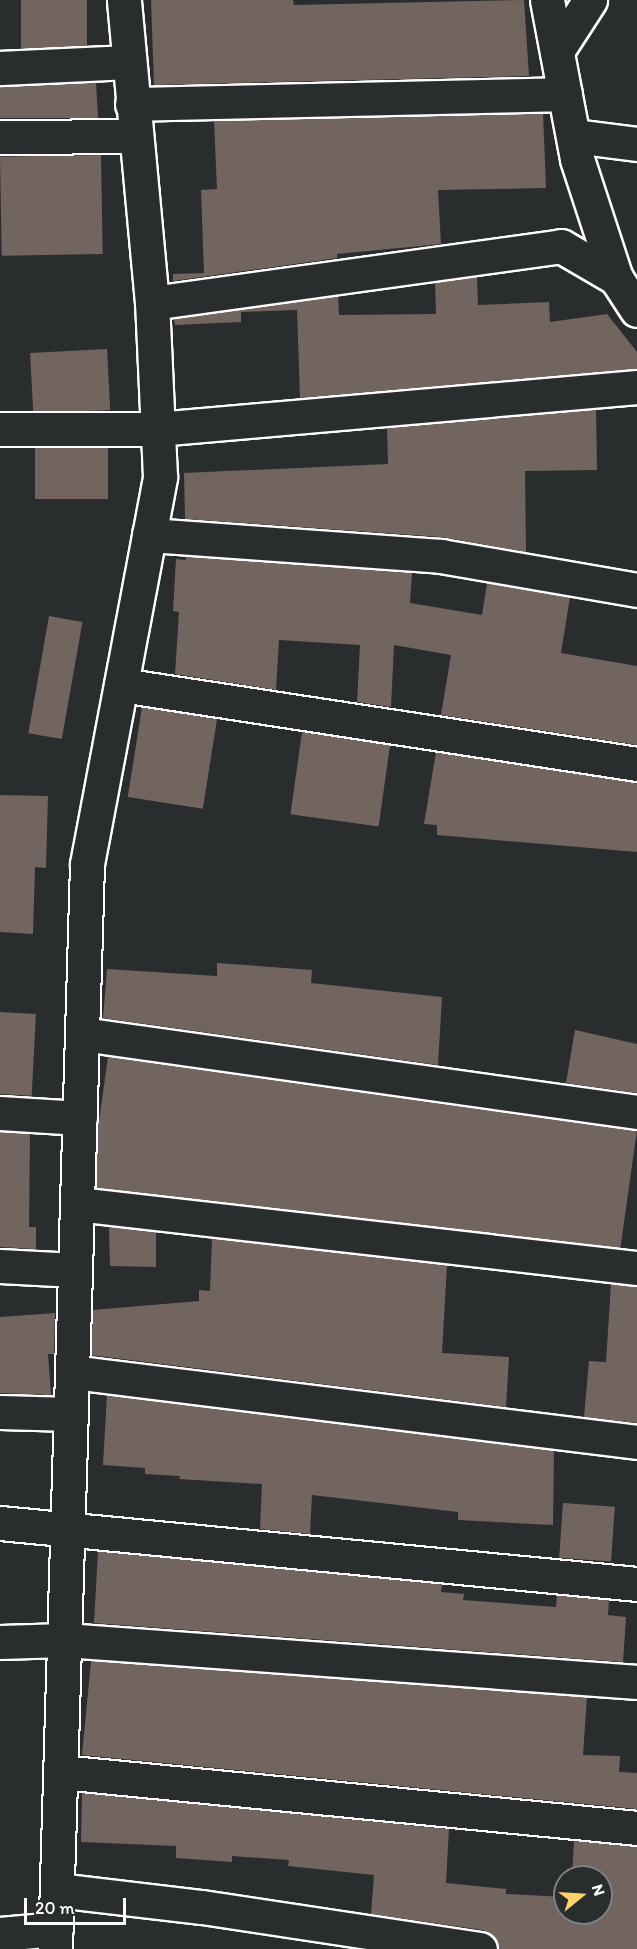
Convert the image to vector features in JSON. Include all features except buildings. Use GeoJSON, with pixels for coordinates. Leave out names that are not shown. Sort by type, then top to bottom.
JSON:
{"type":"FeatureCollection","features":[{"type":"Feature","properties":{"kind":"street"},"geometry":{"type":"LineString","coordinates":[[0,1934],[56,1939],[87,864],[160,477],[152,303],[124,0]]}},
{"type":"Feature","properties":{"kind":"street"},"geometry":{"type":"LineString","coordinates":[[547,0],[574,136],[616,278],[636,308]]}},
{"type":"Feature","properties":{"kind":"street"},"geometry":{"type":"LineString","coordinates":[[557,51],[590,0]]}},
{"type":"Feature","properties":{"kind":"street"},"geometry":{"type":"LineString","coordinates":[[0,68],[129,62]]}},
{"type":"Feature","properties":{"kind":"street"},"geometry":{"type":"LineString","coordinates":[[132,104],[565,94]]}},
{"type":"Feature","properties":{"kind":"street"},"geometry":{"type":"LineString","coordinates":[[0,137],[135,136]]}},
{"type":"Feature","properties":{"kind":"street"},"geometry":{"type":"LineString","coordinates":[[574,136],[637,144]]}},
{"type":"Feature","properties":{"kind":"street"},"geometry":{"type":"LineString","coordinates":[[152,303],[561,246],[616,278]]}},
{"type":"Feature","properties":{"kind":"street"},"geometry":{"type":"LineString","coordinates":[[0,429],[157,429],[637,387]]}},
{"type":"Feature","properties":{"kind":"street"},"geometry":{"type":"LineString","coordinates":[[149,535],[441,556],[637,590]]}},
{"type":"Feature","properties":{"kind":"street"},"geometry":{"type":"LineString","coordinates":[[121,685],[637,764]]}},
{"type":"Feature","properties":{"kind":"street"},"geometry":{"type":"LineString","coordinates":[[82,1034],[637,1112]]}},
{"type":"Feature","properties":{"kind":"street"},"geometry":{"type":"LineString","coordinates":[[0,1113],[80,1118]]}},
{"type":"Feature","properties":{"kind":"street"},"geometry":{"type":"LineString","coordinates":[[77,1204],[637,1268]]}},
{"type":"Feature","properties":{"kind":"street"},"geometry":{"type":"LineString","coordinates":[[0,1266],[75,1270]]}},
{"type":"Feature","properties":{"kind":"street"},"geometry":{"type":"LineString","coordinates":[[72,1372],[637,1442]]}},
{"type":"Feature","properties":{"kind":"street"},"geometry":{"type":"LineString","coordinates":[[0,1412],[71,1414]]}},
{"type":"Feature","properties":{"kind":"street"},"geometry":{"type":"LineString","coordinates":[[0,1523],[68,1527],[637,1584]]}},
{"type":"Feature","properties":{"kind":"street"},"geometry":{"type":"LineString","coordinates":[[0,1642],[64,1640],[637,1682]]}},
{"type":"Feature","properties":{"kind":"street"},"geometry":{"type":"LineString","coordinates":[[61,1772],[637,1828]]}},
{"type":"Feature","properties":{"kind":"street"},"geometry":{"type":"LineString","coordinates":[[57,1890],[202,1907],[480,1949]]}}]}
